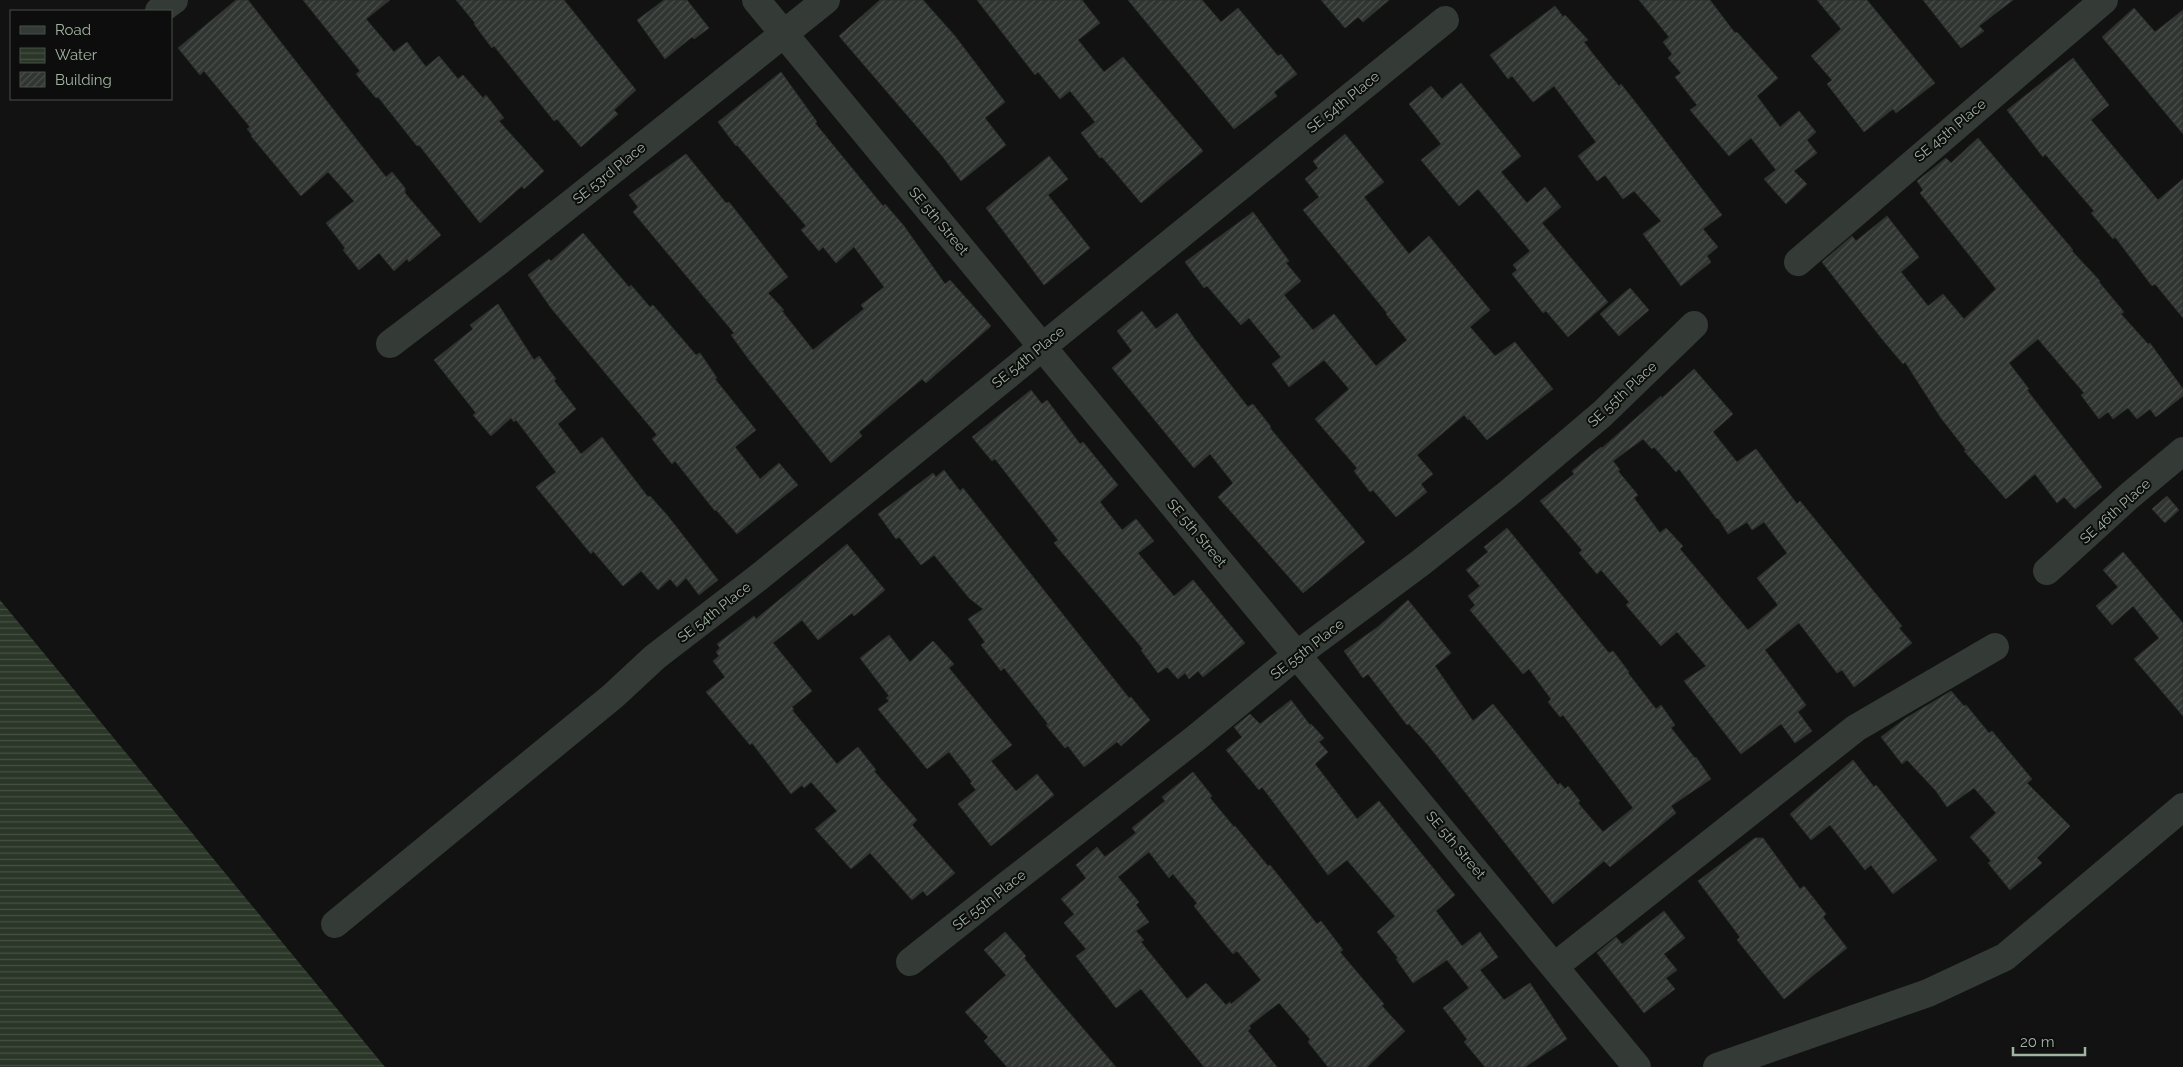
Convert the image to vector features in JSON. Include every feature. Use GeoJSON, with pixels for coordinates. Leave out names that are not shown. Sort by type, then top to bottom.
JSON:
{"type":"FeatureCollection","features":[{"type":"Feature","properties":{"kind":"street"},"geometry":{"type":"LineString","coordinates":[[160,10],[174,0]]}},
{"type":"Feature","properties":{"kind":"street","name":"SE 5th Street"},"geometry":{"type":"LineString","coordinates":[[756,0],[1298,654],[1637,1067]]}},
{"type":"Feature","properties":{"kind":"street","name":"SE 53rd Place"},"geometry":{"type":"LineString","coordinates":[[390,344],[499,261],[826,0]]}},
{"type":"Feature","properties":{"kind":"street","name":"SE 45th Place"},"geometry":{"type":"LineString","coordinates":[[1798,262],[2104,0]]}},
{"type":"Feature","properties":{"kind":"street","name":"SE 54th Place"},"geometry":{"type":"LineString","coordinates":[[335,924],[614,696],[655,658],[759,577],[1042,345],[1445,20]]}},
{"type":"Feature","properties":{"kind":"street","name":"SE 55th Place"},"geometry":{"type":"LineString","coordinates":[[910,962],[1196,738],[1298,654],[1419,564],[1510,492],[1602,414],[1694,325]]}},
{"type":"Feature","properties":{"kind":"street","name":"SE 46th Place"},"geometry":{"type":"LineString","coordinates":[[2047,571],[2183,451]]}},
{"type":"Feature","properties":{"kind":"street"},"geometry":{"type":"LineString","coordinates":[[1555,966],[1856,728],[1995,647]]}},
{"type":"Feature","properties":{"kind":"street"},"geometry":{"type":"LineString","coordinates":[[1717,1067],[1928,993],[2005,957],[2183,806]]}},
{"type":"Feature","properties":{"kind":"water"},"geometry":{"type":"Polygon","coordinates":[[[0,600],[385,1067],[0,1067],[0,600]]]}},
{"type":"Feature","properties":{"kind":"building"},"geometry":{"type":"Polygon","coordinates":[[[236,0],[248,0],[386,177],[392,172],[405,188],[405,193],[441,235],[409,262],[407,259],[394,271],[379,253],[359,270],[343,250],[345,248],[326,223],[354,201],[328,172],[301,196],[251,136],[247,129],[250,127],[204,71],[200,75],[178,48],[236,0]]]}},
{"type":"Feature","properties":{"kind":"building"},"geometry":{"type":"Polygon","coordinates":[[[303,0],[390,0],[366,19],[394,52],[407,42],[426,67],[439,56],[458,79],[463,75],[483,98],[486,95],[504,118],[499,121],[544,171],[524,189],[522,186],[480,223],[419,145],[417,146],[378,97],[376,98],[356,74],[360,71],[303,0]]]}},
{"type":"Feature","properties":{"kind":"building"},"geometry":{"type":"Polygon","coordinates":[[[456,0],[564,0],[636,90],[614,110],[618,114],[581,147],[557,119],[554,121],[494,46],[492,48],[456,0]]]}},
{"type":"Feature","properties":{"kind":"building"},"geometry":{"type":"Polygon","coordinates":[[[664,0],[687,0],[709,28],[694,39],[692,37],[665,59],[637,20],[664,0]]]}},
{"type":"Feature","properties":{"kind":"building"},"geometry":{"type":"Polygon","coordinates":[[[880,0],[923,0],[955,36],[1005,102],[985,118],[1006,145],[961,181],[943,157],[839,36],[880,0]]]}},
{"type":"Feature","properties":{"kind":"building"},"geometry":{"type":"Polygon","coordinates":[[[977,0],[1082,0],[1100,23],[1078,40],[1104,72],[1123,57],[1203,151],[1141,203],[1102,157],[1100,158],[1081,133],[1095,122],[1070,91],[1060,99],[1038,72],[1035,75],[977,0]]]}},
{"type":"Feature","properties":{"kind":"building"},"geometry":{"type":"Polygon","coordinates":[[[1128,0],[1202,0],[1221,22],[1238,8],[1278,56],[1281,54],[1297,74],[1274,92],[1277,96],[1234,129],[1128,0]]]}},
{"type":"Feature","properties":{"kind":"building"},"geometry":{"type":"Polygon","coordinates":[[[1321,0],[1389,0],[1363,22],[1358,17],[1345,28],[1321,0]]]}},
{"type":"Feature","properties":{"kind":"building"},"geometry":{"type":"Polygon","coordinates":[[[1639,0],[1710,0],[1735,33],[1737,32],[1778,78],[1757,96],[1780,127],[1799,111],[1816,132],[1807,140],[1817,153],[1794,171],[1807,184],[1786,204],[1764,179],[1776,170],[1751,138],[1729,156],[1690,110],[1697,105],[1675,77],[1681,73],[1668,58],[1672,54],[1663,42],[1669,37],[1639,0]]]}},
{"type":"Feature","properties":{"kind":"building"},"geometry":{"type":"Polygon","coordinates":[[[1817,0],[1867,0],[1935,83],[1896,113],[1893,109],[1864,132],[1827,84],[1832,80],[1811,56],[1841,29],[1817,0]]]}},
{"type":"Feature","properties":{"kind":"building"},"geometry":{"type":"Polygon","coordinates":[[[1923,0],[2013,0],[1979,26],[1984,31],[1961,48],[1923,0]]]}},
{"type":"Feature","properties":{"kind":"building"},"geometry":{"type":"Polygon","coordinates":[[[1555,6],[1563,17],[1565,15],[1588,40],[1584,42],[1593,54],[1619,86],[1621,84],[1722,215],[1703,229],[1718,247],[1707,256],[1711,262],[1681,286],[1643,234],[1661,221],[1634,191],[1623,199],[1605,175],[1597,181],[1578,156],[1596,142],[1554,86],[1533,102],[1512,76],[1508,79],[1490,55],[1555,6]]]}},
{"type":"Feature","properties":{"kind":"building"},"geometry":{"type":"Polygon","coordinates":[[[2134,8],[2155,32],[2183,10],[2183,134],[2102,37],[2134,8]]]}},
{"type":"Feature","properties":{"kind":"building"},"geometry":{"type":"Polygon","coordinates":[[[2073,58],[2109,105],[2091,120],[2158,200],[2183,179],[2183,318],[2155,284],[2152,286],[2115,237],[2113,239],[2091,213],[2094,211],[2045,154],[2043,157],[2007,110],[2073,58]]]}},
{"type":"Feature","properties":{"kind":"building"},"geometry":{"type":"Polygon","coordinates":[[[781,72],[817,122],[815,123],[883,206],[885,204],[904,226],[945,284],[950,280],[991,326],[926,383],[922,379],[859,432],[862,436],[831,463],[750,361],[731,335],[734,333],[633,212],[638,207],[629,195],[686,154],[726,203],[729,202],[788,277],[768,293],[784,310],[782,311],[813,350],[864,309],[861,305],[884,287],[854,247],[836,263],[823,247],[819,251],[801,230],[806,226],[736,146],[718,122],[781,72]]]}},
{"type":"Feature","properties":{"kind":"building"},"geometry":{"type":"Polygon","coordinates":[[[1461,83],[1521,156],[1501,172],[1527,203],[1545,187],[1561,207],[1542,223],[1608,302],[1568,337],[1546,311],[1543,313],[1512,274],[1517,270],[1513,265],[1530,251],[1478,189],[1459,206],[1421,160],[1441,144],[1409,104],[1431,86],[1442,99],[1461,83]]]}},
{"type":"Feature","properties":{"kind":"building"},"geometry":{"type":"Polygon","coordinates":[[[1345,134],[1384,182],[1364,197],[1409,254],[1429,236],[1490,310],[1470,327],[1495,356],[1515,342],[1553,389],[1487,440],[1464,415],[1417,455],[1433,474],[1421,484],[1427,492],[1396,517],[1373,490],[1370,492],[1354,471],[1357,468],[1315,419],[1349,389],[1324,360],[1289,387],[1272,364],[1281,357],[1249,318],[1241,325],[1207,286],[1204,288],[1185,262],[1253,212],[1289,261],[1286,263],[1301,281],[1284,295],[1313,330],[1334,314],[1376,366],[1407,340],[1303,210],[1319,197],[1305,179],[1318,168],[1313,161],[1345,134]]]}},
{"type":"Feature","properties":{"kind":"building"},"geometry":{"type":"Polygon","coordinates":[[[1978,138],[2072,251],[2100,281],[2124,312],[2121,314],[2148,344],[2150,343],[2183,389],[2183,396],[2156,417],[2150,409],[2137,419],[2128,408],[2113,419],[2108,412],[2099,419],[2081,395],[2084,393],[2038,339],[2009,363],[2029,389],[2027,390],[2102,487],[2075,509],[2064,497],[2057,503],[2035,474],[2006,499],[1964,451],[1966,450],[1941,418],[1905,362],[1903,364],[1882,339],[1822,262],[1852,236],[1856,241],[1887,216],[1919,257],[1901,272],[1928,306],[1943,294],[1964,319],[1996,289],[1920,193],[1923,190],[1917,181],[1946,158],[1951,163],[1978,138]]]}},
{"type":"Feature","properties":{"kind":"building"},"geometry":{"type":"Polygon","coordinates":[[[1049,156],[1068,179],[1048,195],[1090,248],[1044,285],[986,208],[1049,156]]]}},
{"type":"Feature","properties":{"kind":"building"},"geometry":{"type":"Polygon","coordinates":[[[583,233],[629,287],[631,285],[650,307],[653,305],[696,355],[700,353],[717,378],[715,379],[756,430],[735,447],[760,479],[779,463],[798,485],[737,534],[715,511],[675,461],[672,464],[652,439],[657,435],[551,308],[528,275],[549,259],[551,261],[583,233]]]}},
{"type":"Feature","properties":{"kind":"building"},"geometry":{"type":"Polygon","coordinates":[[[1630,288],[1649,310],[1619,336],[1600,314],[1630,288]]]}},
{"type":"Feature","properties":{"kind":"building"},"geometry":{"type":"Polygon","coordinates":[[[498,304],[534,360],[539,356],[556,379],[554,381],[576,409],[558,424],[581,454],[602,437],[648,497],[650,496],[667,515],[718,580],[699,595],[686,578],[677,587],[670,579],[658,590],[641,571],[623,586],[593,551],[591,554],[536,487],[556,472],[516,420],[514,422],[511,418],[491,436],[473,415],[476,413],[434,360],[473,329],[470,325],[498,304]]]}},
{"type":"Feature","properties":{"kind":"building"},"geometry":{"type":"Polygon","coordinates":[[[1142,311],[1156,329],[1177,313],[1194,338],[1248,407],[1253,404],[1270,428],[1365,542],[1303,593],[1218,497],[1233,483],[1210,454],[1194,468],[1112,368],[1132,351],[1117,331],[1142,311]]]}},
{"type":"Feature","properties":{"kind":"building"},"geometry":{"type":"Polygon","coordinates":[[[1694,369],[1733,414],[1713,432],[1737,462],[1756,449],[1797,504],[1800,501],[1902,626],[1899,628],[1912,643],[1854,687],[1842,670],[1837,673],[1799,623],[1765,650],[1806,705],[1798,712],[1812,731],[1795,743],[1781,724],[1741,754],[1684,681],[1706,666],[1677,632],[1661,646],[1626,605],[1629,602],[1601,570],[1597,574],[1579,553],[1582,550],[1540,501],[1574,474],[1572,471],[1602,448],[1661,396],[1662,398],[1694,369]],[[1643,439],[1613,461],[1620,470],[1618,471],[1638,495],[1634,498],[1660,533],[1666,528],[1683,546],[1680,549],[1748,630],[1778,605],[1757,578],[1787,553],[1764,522],[1752,530],[1747,522],[1728,534],[1718,518],[1679,469],[1676,472],[1654,447],[1652,449],[1643,439]]]}},
{"type":"Feature","properties":{"kind":"building"},"geometry":{"type":"Polygon","coordinates":[[[1031,390],[1042,404],[1047,400],[1080,444],[1083,442],[1118,485],[1100,502],[1122,530],[1136,519],[1154,541],[1138,553],[1174,596],[1193,580],[1245,643],[1203,677],[1198,671],[1189,679],[1185,673],[1178,679],[1167,667],[1158,673],[1141,650],[1143,649],[1054,543],[1058,540],[995,459],[992,461],[972,437],[1031,390]]]}},
{"type":"Feature","properties":{"kind":"building"},"geometry":{"type":"Polygon","coordinates":[[[944,470],[960,491],[963,488],[1129,698],[1131,697],[1150,720],[1121,746],[1117,742],[1084,767],[1068,746],[1065,748],[1046,725],[1048,724],[1004,668],[1001,671],[981,645],[985,642],[968,619],[983,609],[969,598],[934,555],[921,565],[899,537],[896,539],[878,514],[933,473],[936,477],[944,470]]]}},
{"type":"Feature","properties":{"kind":"building"},"geometry":{"type":"Polygon","coordinates":[[[2167,496],[2179,510],[2165,523],[2152,509],[2167,496]]]}},
{"type":"Feature","properties":{"kind":"building"},"geometry":{"type":"Polygon","coordinates":[[[1507,528],[1609,653],[1613,651],[1656,709],[1661,705],[1675,725],[1671,728],[1696,757],[1711,779],[1671,806],[1676,813],[1610,867],[1604,861],[1553,904],[1428,745],[1409,724],[1407,725],[1368,674],[1363,678],[1344,651],[1379,626],[1408,600],[1451,653],[1435,666],[1473,721],[1493,704],[1558,785],[1560,783],[1565,789],[1568,786],[1580,801],[1578,803],[1603,832],[1633,808],[1563,715],[1560,717],[1548,702],[1551,699],[1529,669],[1523,674],[1470,610],[1475,605],[1468,596],[1480,586],[1466,570],[1488,552],[1484,547],[1507,528]]]}},
{"type":"Feature","properties":{"kind":"building"},"geometry":{"type":"Polygon","coordinates":[[[847,544],[885,590],[854,616],[852,613],[818,640],[802,620],[773,643],[812,691],[792,707],[794,709],[792,710],[837,764],[858,747],[876,770],[874,771],[917,820],[912,825],[955,873],[927,896],[923,891],[912,900],[870,853],[851,869],[815,829],[837,811],[811,782],[804,788],[802,785],[791,794],[752,743],[750,745],[706,692],[725,677],[713,661],[719,656],[716,652],[720,648],[717,644],[754,616],[756,619],[847,544]]]}},
{"type":"Feature","properties":{"kind":"building"},"geometry":{"type":"Polygon","coordinates":[[[2123,552],[2183,623],[2183,716],[2134,659],[2159,638],[2133,606],[2112,625],[2096,606],[2118,587],[2103,570],[2123,552]]]}},
{"type":"Feature","properties":{"kind":"building"},"geometry":{"type":"Polygon","coordinates":[[[889,635],[910,662],[933,641],[954,664],[949,668],[1012,745],[991,761],[1016,791],[1037,774],[1054,795],[991,846],[958,804],[976,790],[949,752],[927,769],[878,709],[889,701],[886,698],[889,696],[860,658],[889,635]]]}},
{"type":"Feature","properties":{"kind":"building"},"geometry":{"type":"Polygon","coordinates":[[[1951,691],[1964,706],[1966,705],[1989,733],[1992,731],[2032,779],[2027,783],[2070,826],[2037,858],[2042,863],[2010,890],[1988,863],[1991,861],[1970,837],[1996,813],[1974,788],[1947,807],[1936,791],[1907,760],[1902,764],[1881,737],[1906,718],[1951,691]]]}},
{"type":"Feature","properties":{"kind":"building"},"geometry":{"type":"Polygon","coordinates":[[[1291,700],[1310,725],[1324,738],[1319,742],[1328,752],[1315,764],[1357,819],[1379,801],[1455,895],[1436,911],[1462,946],[1480,932],[1498,957],[1480,970],[1504,1000],[1530,983],[1567,1039],[1525,1067],[1485,1067],[1464,1042],[1467,1039],[1443,1008],[1469,988],[1447,960],[1413,983],[1396,959],[1398,958],[1377,932],[1395,916],[1347,860],[1328,875],[1262,787],[1259,790],[1226,750],[1242,737],[1234,727],[1250,714],[1260,724],[1291,700]]]}},
{"type":"Feature","properties":{"kind":"building"},"geometry":{"type":"Polygon","coordinates":[[[1853,760],[1874,787],[1876,785],[1937,860],[1893,894],[1871,865],[1865,870],[1830,825],[1811,840],[1790,814],[1853,760]]]}},
{"type":"Feature","properties":{"kind":"building"},"geometry":{"type":"Polygon","coordinates":[[[1193,772],[1212,796],[1210,798],[1268,866],[1270,865],[1317,924],[1321,921],[1343,950],[1340,952],[1384,1004],[1382,1006],[1405,1031],[1367,1067],[1328,1067],[1308,1042],[1310,1039],[1279,1003],[1249,1026],[1251,1028],[1248,1031],[1277,1067],[1204,1067],[1141,989],[1116,1008],[1076,956],[1086,949],[1064,923],[1074,914],[1061,899],[1086,878],[1076,865],[1097,847],[1105,857],[1136,833],[1132,828],[1165,801],[1162,797],[1193,772]],[[1149,852],[1118,877],[1139,902],[1136,905],[1149,922],[1136,931],[1144,940],[1141,942],[1187,999],[1206,983],[1226,1005],[1230,1002],[1231,1004],[1261,980],[1237,951],[1233,954],[1212,929],[1194,906],[1197,903],[1173,874],[1169,878],[1149,852]]]}},
{"type":"Feature","properties":{"kind":"building"},"geometry":{"type":"Polygon","coordinates":[[[1755,838],[1763,838],[1800,889],[1804,886],[1826,914],[1823,917],[1847,948],[1784,999],[1737,940],[1740,937],[1698,881],[1755,838]]]}},
{"type":"Feature","properties":{"kind":"building"},"geometry":{"type":"Polygon","coordinates":[[[1664,911],[1685,938],[1664,954],[1677,970],[1666,978],[1675,989],[1644,1013],[1597,953],[1616,937],[1622,944],[1664,911]]]}},
{"type":"Feature","properties":{"kind":"building"},"geometry":{"type":"Polygon","coordinates":[[[1005,932],[1026,956],[1024,958],[1044,983],[1116,1067],[1007,1067],[984,1041],[988,1037],[965,1012],[1006,975],[984,950],[1005,932]]]}}]}
